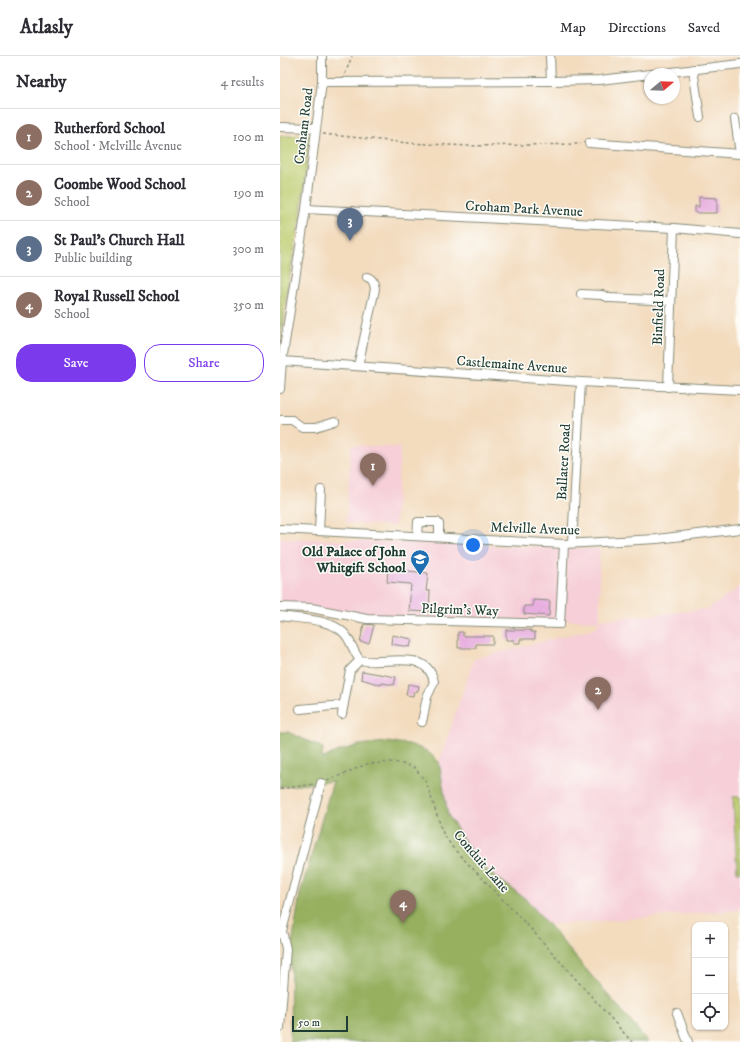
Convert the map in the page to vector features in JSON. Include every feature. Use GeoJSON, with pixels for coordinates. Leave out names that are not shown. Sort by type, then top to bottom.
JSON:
{"type":"FeatureCollection","features":[{"type":"Feature","properties":{"kind":"street","name":"Croham Road"},"geometry":{"type":"LineString","coordinates":[[280,389],[282,361],[306,209],[322,82],[322,56]]}},
{"type":"Feature","properties":{"kind":"street"},"geometry":{"type":"LineString","coordinates":[[550,56],[551,81]]}},
{"type":"Feature","properties":{"kind":"street"},"geometry":{"type":"LineString","coordinates":[[680,71],[740,64]]}},
{"type":"Feature","properties":{"kind":"street"},"geometry":{"type":"LineString","coordinates":[[693,69],[700,117]]}},
{"type":"Feature","properties":{"kind":"street"},"geometry":{"type":"LineString","coordinates":[[322,82],[600,80],[644,75]]}},
{"type":"Feature","properties":{"kind":"street"},"geometry":{"type":"LineString","coordinates":[[589,143],[740,154],[736,119]]}},
{"type":"Feature","properties":{"kind":"street"},"geometry":{"type":"LineString","coordinates":[[280,127],[315,131]]}},
{"type":"Feature","properties":{"kind":"street","name":"Croham Park Avenue"},"geometry":{"type":"LineString","coordinates":[[306,209],[674,228],[740,234]]}},
{"type":"Feature","properties":{"kind":"street"},"geometry":{"type":"LineString","coordinates":[[352,211],[352,230]]}},
{"type":"Feature","properties":{"kind":"street","name":"Binfield Road"},"geometry":{"type":"LineString","coordinates":[[668,387],[674,228]]}},
{"type":"Feature","properties":{"kind":"street"},"geometry":{"type":"LineString","coordinates":[[358,366],[375,289],[374,283],[367,277]]}},
{"type":"Feature","properties":{"kind":"street"},"geometry":{"type":"LineString","coordinates":[[581,294],[671,301]]}},
{"type":"Feature","properties":{"kind":"street","name":"Castlemaine Avenue"},"geometry":{"type":"LineString","coordinates":[[282,361],[581,382],[740,390]]}},
{"type":"Feature","properties":{"kind":"street","name":"Ballater Road"},"geometry":{"type":"LineString","coordinates":[[568,543],[581,382]]}},
{"type":"Feature","properties":{"kind":"street"},"geometry":{"type":"LineString","coordinates":[[280,420],[292,420],[302,427],[316,427],[335,421]]}},
{"type":"Feature","properties":{"kind":"street"},"geometry":{"type":"LineString","coordinates":[[319,531],[321,490]]}},
{"type":"Feature","properties":{"kind":"street"},"geometry":{"type":"LineString","coordinates":[[417,536],[418,522],[437,522],[439,524],[439,537]]}},
{"type":"Feature","properties":{"kind":"street","name":"Melville Avenue"},"geometry":{"type":"LineString","coordinates":[[280,529],[568,543],[656,539],[740,529]]}},
{"type":"Feature","properties":{"kind":"street","name":"Pilgrim's Way"},"geometry":{"type":"LineString","coordinates":[[280,607],[311,608],[367,619],[560,624],[568,543]]}},
{"type":"Feature","properties":{"kind":"street"},"geometry":{"type":"LineString","coordinates":[[280,616],[323,622],[338,629],[344,633],[360,660],[367,662],[405,660],[423,664],[429,670],[434,682],[427,697],[422,722]]}},
{"type":"Feature","properties":{"kind":"street"},"geometry":{"type":"LineString","coordinates":[[342,714],[350,670],[360,660]]}},
{"type":"Feature","properties":{"kind":"street"},"geometry":{"type":"LineString","coordinates":[[300,709],[343,705]]}},
{"type":"Feature","properties":{"kind":"street"},"geometry":{"type":"LineString","coordinates":[[280,1028],[286,949],[282,930],[321,783]]}},
{"type":"Feature","properties":{"kind":"street"},"geometry":{"type":"LineString","coordinates":[[677,1013],[688,1042]]}},
{"type":"Feature","properties":{"kind":"path"},"geometry":{"type":"LineString","coordinates":[[342,83],[352,56]]}},
{"type":"Feature","properties":{"kind":"path"},"geometry":{"type":"LineString","coordinates":[[315,131],[408,142],[468,146],[589,143]]}},
{"type":"Feature","properties":{"kind":"path","name":"Conduit Lane"},"geometry":{"type":"LineString","coordinates":[[280,789],[321,783],[367,764],[394,762],[414,767],[426,782],[443,833],[453,848],[533,931],[632,1042]]}},
{"type":"Feature","properties":{"kind":"shaded area"},"geometry":{"type":"Polygon","coordinates":[[[351,445],[400,448],[395,526],[346,523],[351,445]]]}},
{"type":"Feature","properties":{"kind":"shaded area","name":"Old Palace of John Whitgift School"},"geometry":{"type":"Polygon","coordinates":[[[280,538],[561,548],[558,620],[367,617],[280,604],[280,538]]]}},
{"type":"Feature","properties":{"kind":"shaded area"},"geometry":{"type":"Polygon","coordinates":[[[567,548],[599,549],[600,620],[708,609],[740,587],[740,910],[548,925],[527,900],[479,864],[448,815],[439,762],[474,659],[596,628],[600,621],[564,620],[567,548]]]}},
{"type":"Feature","properties":{"kind":"green space"},"geometry":{"type":"Polygon","coordinates":[[[280,136],[309,136],[301,214],[287,289],[280,341],[280,136]]]}},
{"type":"Feature","properties":{"kind":"green space"},"geometry":{"type":"Polygon","coordinates":[[[280,732],[288,732],[323,748],[322,759],[336,752],[359,745],[386,742],[409,744],[427,751],[439,762],[448,815],[479,864],[527,900],[648,1042],[290,1042],[291,950],[300,894],[333,781],[280,787],[280,732]]]}},
{"type":"Feature","properties":{"kind":"green space"},"geometry":{"type":"Polygon","coordinates":[[[733,797],[740,797],[740,872],[737,872],[733,797]]]}},
{"type":"Feature","properties":{"kind":"building"},"geometry":{"type":"Polygon","coordinates":[[[699,197],[717,198],[717,213],[695,213],[695,206],[699,207],[699,197]]]}},
{"type":"Feature","properties":{"kind":"building"},"geometry":{"type":"Polygon","coordinates":[[[388,569],[428,573],[426,591],[430,591],[429,612],[409,611],[411,584],[387,582],[388,569]]]}},
{"type":"Feature","properties":{"kind":"building"},"geometry":{"type":"Polygon","coordinates":[[[533,600],[550,601],[549,616],[524,614],[524,606],[533,606],[533,600]]]}},
{"type":"Feature","properties":{"kind":"building"},"geometry":{"type":"Polygon","coordinates":[[[364,624],[374,625],[369,643],[360,642],[364,624]]]}},
{"type":"Feature","properties":{"kind":"building"},"geometry":{"type":"Polygon","coordinates":[[[506,630],[531,630],[531,632],[535,632],[535,639],[520,639],[520,643],[514,643],[514,640],[506,640],[506,630]]]}},
{"type":"Feature","properties":{"kind":"building"},"geometry":{"type":"Polygon","coordinates":[[[458,632],[463,632],[463,636],[493,636],[493,644],[476,644],[476,648],[458,648],[458,632]]]}},
{"type":"Feature","properties":{"kind":"building"},"geometry":{"type":"Polygon","coordinates":[[[392,635],[412,639],[410,647],[391,644],[392,635]]]}},
{"type":"Feature","properties":{"kind":"building"},"geometry":{"type":"Polygon","coordinates":[[[362,671],[396,677],[394,685],[382,683],[381,685],[361,679],[362,671]]]}},
{"type":"Feature","properties":{"kind":"building"},"geometry":{"type":"Polygon","coordinates":[[[408,684],[419,686],[418,692],[414,691],[413,696],[406,695],[408,684]]]}},
{"type":"Feature","properties":{"kind":"place","name":"St Paul's Church Hall"},"geometry":{"type":"Point","coordinates":[350,241]}},
{"type":"Feature","properties":{"kind":"place","name":"Rutherford School"},"geometry":{"type":"Point","coordinates":[373,486]}},
{"type":"Feature","properties":{"kind":"place","name":"Old Palace of John Whitgift School"},"geometry":{"type":"Point","coordinates":[420,576]}},
{"type":"Feature","properties":{"kind":"place","name":"Coombe Wood School"},"geometry":{"type":"Point","coordinates":[598,710]}},
{"type":"Feature","properties":{"kind":"place","name":"Royal Russell School"},"geometry":{"type":"Point","coordinates":[403,923]}}]}
